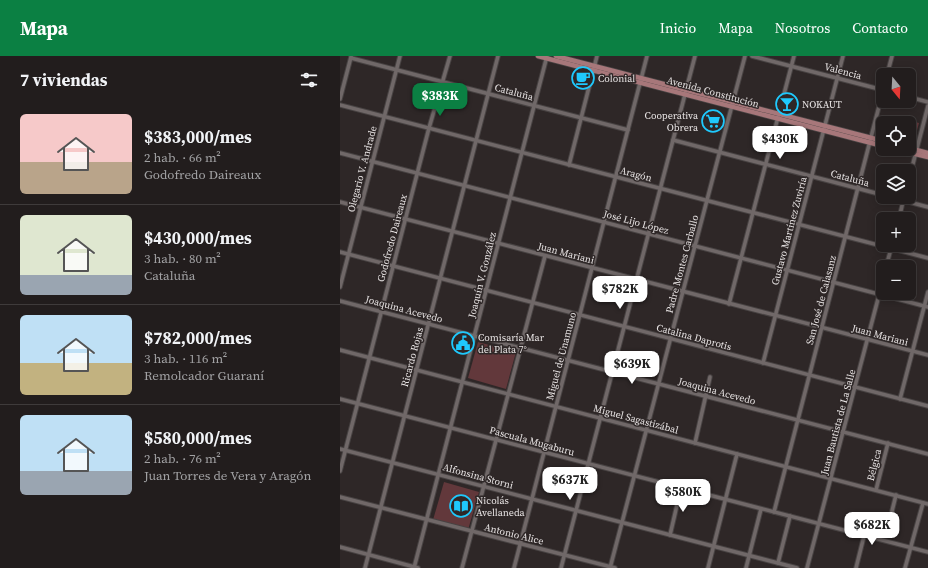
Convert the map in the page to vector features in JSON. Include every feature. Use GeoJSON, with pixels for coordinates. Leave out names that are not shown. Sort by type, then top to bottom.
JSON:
{"type":"FeatureCollection","features":[{"type":"Feature","properties":{"kind":"main road","name":"Avenida Constitución"},"geometry":{"type":"LineString","coordinates":[[538,56],[594,68],[876,143]]}},
{"type":"Feature","properties":{"kind":"main road","name":"Avenida Constitución"},"geometry":{"type":"LineString","coordinates":[[556,56],[594,68]]}},
{"type":"Feature","properties":{"kind":"main road","name":"Avenida Constitución"},"geometry":{"type":"LineString","coordinates":[[870,140],[876,140]]}},
{"type":"Feature","properties":{"kind":"main road"},"geometry":{"type":"LineString","coordinates":[[916,152],[928,153]]}},
{"type":"Feature","properties":{"kind":"main road"},"geometry":{"type":"LineString","coordinates":[[916,152],[928,158]]}},
{"type":"Feature","properties":{"kind":"street","name":"Olegario V. Andrade"},"geometry":{"type":"LineString","coordinates":[[340,287],[400,56]]}},
{"type":"Feature","properties":{"kind":"street","name":"Godofredo Daireaux"},"geometry":{"type":"LineString","coordinates":[[340,471],[417,173],[450,56]]}},
{"type":"Feature","properties":{"kind":"street","name":"Ricardo Rojas"},"geometry":{"type":"LineString","coordinates":[[364,568],[498,56]]}},
{"type":"Feature","properties":{"kind":"street"},"geometry":{"type":"LineString","coordinates":[[570,165],[598,56]]}},
{"type":"Feature","properties":{"kind":"street","name":"Miguel de Unamuno"},"geometry":{"type":"LineString","coordinates":[[514,568],[647,56]]}},
{"type":"Feature","properties":{"kind":"street"},"geometry":{"type":"LineString","coordinates":[[561,568],[695,56]]}},
{"type":"Feature","properties":{"kind":"street","name":"Padre Montes Carballo"},"geometry":{"type":"LineString","coordinates":[[612,568],[634,476],[745,56]]}},
{"type":"Feature","properties":{"kind":"street","name":"Valencia"},"geometry":{"type":"LineString","coordinates":[[752,56],[876,89]]}},
{"type":"Feature","properties":{"kind":"street"},"geometry":{"type":"LineString","coordinates":[[729,304],[794,56]]}},
{"type":"Feature","properties":{"kind":"street","name":"Gustavo Martínez Zuviría"},"geometry":{"type":"LineString","coordinates":[[763,363],[843,56]]}},
{"type":"Feature","properties":{"kind":"street"},"geometry":{"type":"LineString","coordinates":[[889,68],[892,56]]}},
{"type":"Feature","properties":{"kind":"street","name":"Cataluña"},"geometry":{"type":"LineString","coordinates":[[351,57],[628,130]]}},
{"type":"Feature","properties":{"kind":"street"},"geometry":{"type":"LineString","coordinates":[[340,99],[351,57]]}},
{"type":"Feature","properties":{"kind":"street","name":"Joaquín V. González"},"geometry":{"type":"LineString","coordinates":[[415,568],[426,520],[547,57]]}},
{"type":"Feature","properties":{"kind":"street"},"geometry":{"type":"LineString","coordinates":[[916,99],[928,102]]}},
{"type":"Feature","properties":{"kind":"street","name":"Aragón"},"geometry":{"type":"LineString","coordinates":[[340,105],[845,237],[876,244]]}},
{"type":"Feature","properties":{"kind":"street"},"geometry":{"type":"LineString","coordinates":[[916,152],[928,106]]}},
{"type":"Feature","properties":{"kind":"street","name":"San José de Calasanz"},"geometry":{"type":"LineString","coordinates":[[774,512],[878,108]]}},
{"type":"Feature","properties":{"kind":"street","name":"Cataluña"},"geometry":{"type":"LineString","coordinates":[[673,140],[876,193]]}},
{"type":"Feature","properties":{"kind":"street","name":"José Lijo López"},"geometry":{"type":"LineString","coordinates":[[340,153],[876,293]]}},
{"type":"Feature","properties":{"kind":"street","name":"Juan Mariani"},"geometry":{"type":"LineString","coordinates":[[340,202],[928,355]]}},
{"type":"Feature","properties":{"kind":"street"},"geometry":{"type":"LineString","coordinates":[[916,203],[928,207]]}},
{"type":"Feature","properties":{"kind":"street","name":"Catalina Daprotis"},"geometry":{"type":"LineString","coordinates":[[340,252],[928,406]]}},
{"type":"Feature","properties":{"kind":"street","name":"Aragón"},"geometry":{"type":"LineString","coordinates":[[908,252],[928,258]]}},
{"type":"Feature","properties":{"kind":"street"},"geometry":{"type":"LineString","coordinates":[[462,568],[495,439],[545,256]]}},
{"type":"Feature","properties":{"kind":"street"},"geometry":{"type":"LineString","coordinates":[[900,399],[912,351],[926,306],[928,292]]}},
{"type":"Feature","properties":{"kind":"street","name":"Juan Bautista de La Salle"},"geometry":{"type":"LineString","coordinates":[[807,568],[844,432],[877,300]]}},
{"type":"Feature","properties":{"kind":"street","name":"José Lijo López"},"geometry":{"type":"LineString","coordinates":[[902,300],[926,306]]}},
{"type":"Feature","properties":{"kind":"street","name":"Joaquina Acevedo"},"geometry":{"type":"LineString","coordinates":[[340,301],[928,454]]}},
{"type":"Feature","properties":{"kind":"street","name":"Miguel Sagastizábal"},"geometry":{"type":"LineString","coordinates":[[340,350],[928,504]]}},
{"type":"Feature","properties":{"kind":"street"},"geometry":{"type":"LineString","coordinates":[[695,443],[710,377]]}},
{"type":"Feature","properties":{"kind":"street","name":"Pascuala Mugaburu"},"geometry":{"type":"LineString","coordinates":[[340,399],[928,552]]}},
{"type":"Feature","properties":{"kind":"street","name":"Bélgica"},"geometry":{"type":"LineString","coordinates":[[876,490],[888,443]]}},
{"type":"Feature","properties":{"kind":"street","name":"Alfonsina Storni"},"geometry":{"type":"LineString","coordinates":[[340,448],[797,568]]}},
{"type":"Feature","properties":{"kind":"street"},"geometry":{"type":"LineString","coordinates":[[708,568],[737,454]]}},
{"type":"Feature","properties":{"kind":"street"},"geometry":{"type":"LineString","coordinates":[[670,535],[681,488]]}},
{"type":"Feature","properties":{"kind":"street"},"geometry":{"type":"LineString","coordinates":[[892,511],[896,496]]}},
{"type":"Feature","properties":{"kind":"street","name":"Antonio Alice"},"geometry":{"type":"LineString","coordinates":[[340,497],[612,568]]}},
{"type":"Feature","properties":{"kind":"street"},"geometry":{"type":"LineString","coordinates":[[905,568],[923,503]]}},
{"type":"Feature","properties":{"kind":"street"},"geometry":{"type":"LineString","coordinates":[[746,568],[761,509]]}},
{"type":"Feature","properties":{"kind":"street"},"geometry":{"type":"LineString","coordinates":[[778,564],[790,516]]}},
{"type":"Feature","properties":{"kind":"street"},"geometry":{"type":"LineString","coordinates":[[856,568],[864,536]]}},
{"type":"Feature","properties":{"kind":"street"},"geometry":{"type":"LineString","coordinates":[[340,547],[415,568]]}},
{"type":"Feature","properties":{"kind":"shaded area"},"geometry":{"type":"Polygon","coordinates":[[[916,122],[919,123],[916,134],[916,122]]]}},
{"type":"Feature","properties":{"kind":"shaded area"},"geometry":{"type":"Polygon","coordinates":[[[478,342],[516,352],[506,389],[468,378],[478,342]]]}},
{"type":"Feature","properties":{"kind":"shaded area"},"geometry":{"type":"Polygon","coordinates":[[[444,482],[479,492],[468,530],[433,520],[444,482]]]}},
{"type":"Feature","properties":{"kind":"place","name":"Colonial"},"geometry":{"type":"Point","coordinates":[583,78]}},
{"type":"Feature","properties":{"kind":"place","name":"NOKAUT"},"geometry":{"type":"Point","coordinates":[787,104]}},
{"type":"Feature","properties":{"kind":"place","name":"Cooperativa Obrera"},"geometry":{"type":"Point","coordinates":[713,121]}},
{"type":"Feature","properties":{"kind":"place","name":"Comisaría Mar del Plata 7°"},"geometry":{"type":"Point","coordinates":[463,343]}},
{"type":"Feature","properties":{"kind":"place","name":"Nicolás Avellaneda"},"geometry":{"type":"Point","coordinates":[461,506]}}]}
